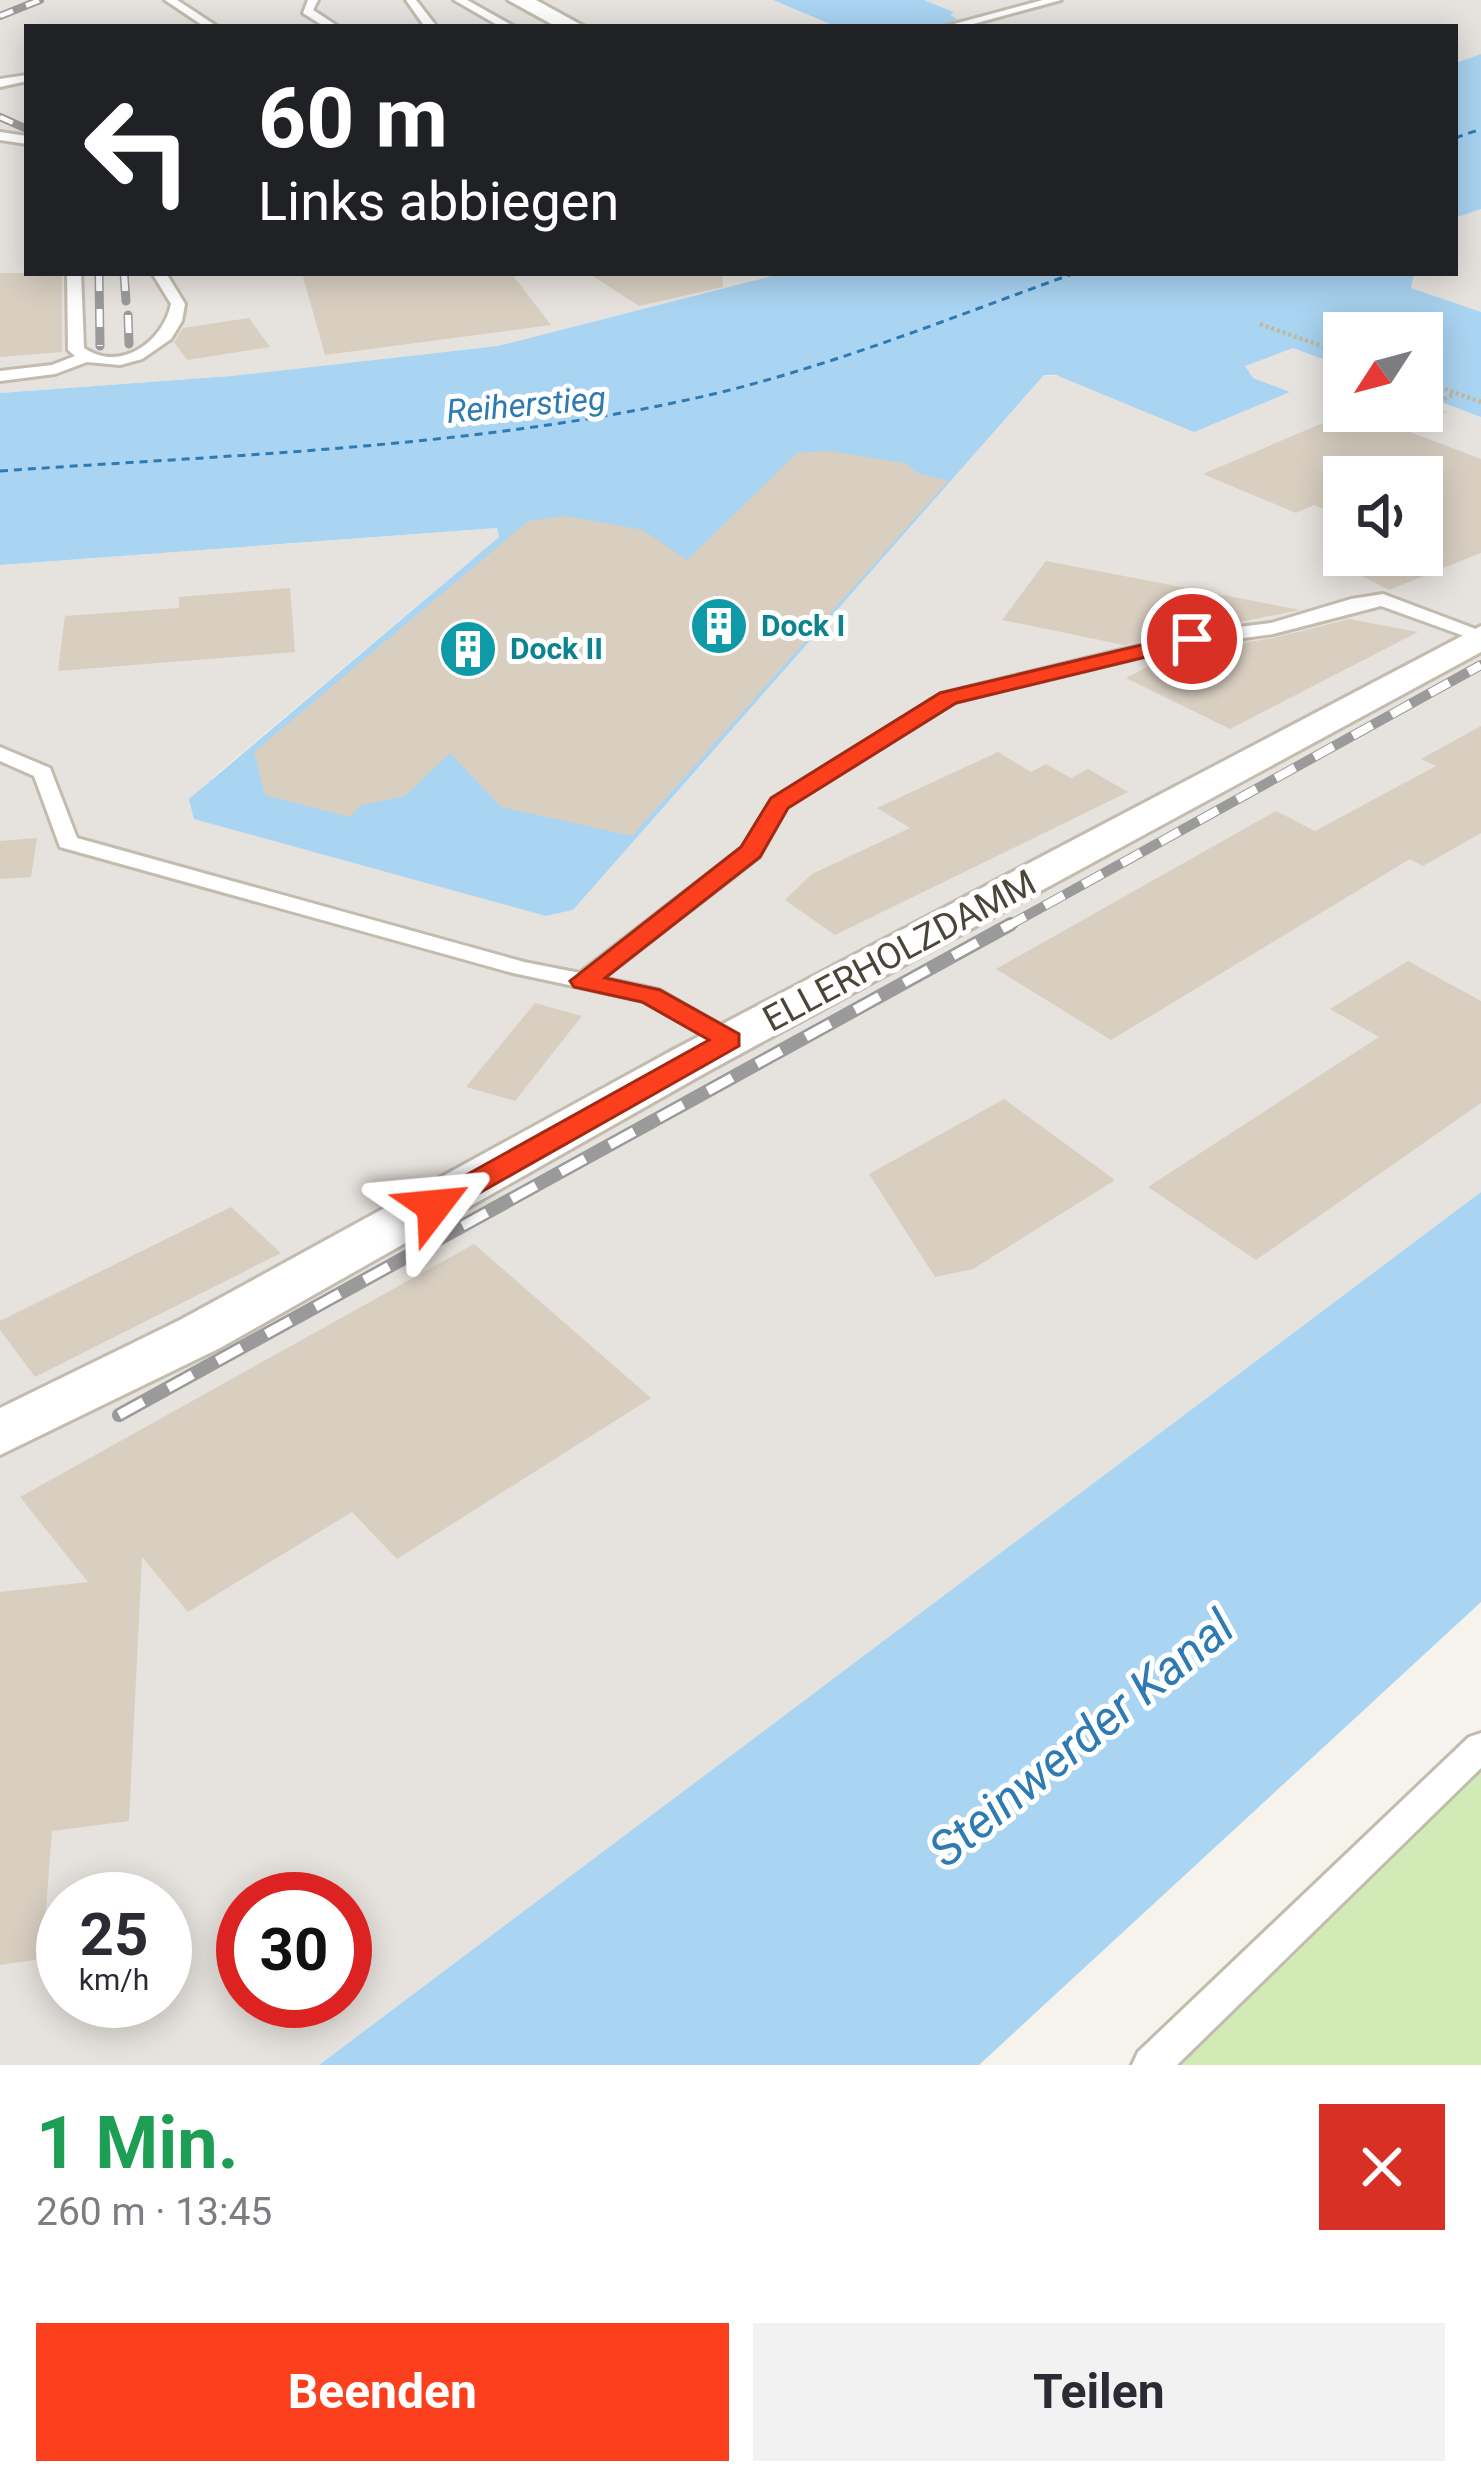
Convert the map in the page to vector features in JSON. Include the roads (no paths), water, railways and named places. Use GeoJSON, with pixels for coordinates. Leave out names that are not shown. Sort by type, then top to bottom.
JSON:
{"type":"FeatureCollection","features":[{"type":"Feature","properties":{"kind":"street"},"geometry":{"type":"LineString","coordinates":[[519,0],[568,24]]}},
{"type":"Feature","properties":{"kind":"street","name":"ELLERHOLZDAMM"},"geometry":{"type":"LineString","coordinates":[[0,1433],[200,1334],[729,1040],[1480,637]]}},
{"type":"Feature","properties":{"kind":"lane"},"geometry":{"type":"LineString","coordinates":[[170,0],[207,24]]}},
{"type":"Feature","properties":{"kind":"lane"},"geometry":{"type":"LineString","coordinates":[[313,0],[307,10],[328,24]]}},
{"type":"Feature","properties":{"kind":"lane"},"geometry":{"type":"LineString","coordinates":[[411,0],[430,24]]}},
{"type":"Feature","properties":{"kind":"lane"},"geometry":{"type":"LineString","coordinates":[[459,0],[503,24]]}},
{"type":"Feature","properties":{"kind":"lane"},"geometry":{"type":"LineString","coordinates":[[961,24],[1056,0]]}},
{"type":"Feature","properties":{"kind":"lane"},"geometry":{"type":"LineString","coordinates":[[148,3],[180,24]]}},
{"type":"Feature","properties":{"kind":"lane"},"geometry":{"type":"LineString","coordinates":[[74,276],[76,350],[84,358]]}},
{"type":"Feature","properties":{"kind":"lane"},"geometry":{"type":"LineString","coordinates":[[0,376],[55,369],[84,358],[147,353],[169,338],[178,304],[161,276]]}},
{"type":"Feature","properties":{"kind":"lane"},"geometry":{"type":"LineString","coordinates":[[584,981],[751,852],[779,803],[948,698],[1192,639],[1273,628],[1358,602],[1383,601],[1480,637]]}},
{"type":"Feature","properties":{"kind":"lane"},"geometry":{"type":"LineString","coordinates":[[0,753],[43,772],[68,842],[651,995],[729,1040]]}},
{"type":"Feature","properties":{"kind":"lane"},"geometry":{"type":"LineString","coordinates":[[1150,2065],[1481,1747]]}},
{"type":"Feature","properties":{"kind":"water"},"geometry":{"type":"Polygon","coordinates":[[[773,0],[924,0],[954,12],[950,15],[957,19],[952,24],[830,24],[773,0]]]}},
{"type":"Feature","properties":{"kind":"water"},"geometry":{"type":"Polygon","coordinates":[[[1481,54],[1481,209],[1458,217],[1458,62],[1481,54]]]}},
{"type":"Feature","properties":{"kind":"water","name":"Reiherstieg"},"geometry":{"type":"Polygon","coordinates":[[[772,276],[1413,276],[1411,288],[1481,312],[1481,417],[1443,403],[1443,312],[1323,312],[1323,359],[1293,348],[1245,366],[1253,378],[1290,392],[1194,432],[1056,375],[1044,375],[573,910],[546,916],[194,819],[189,799],[499,537],[497,528],[0,565],[0,393],[231,376],[498,346],[772,276]]]}},
{"type":"Feature","properties":{"kind":"water","name":"Steinwerder Kanal"},"geometry":{"type":"Polygon","coordinates":[[[1481,1192],[1481,1602],[979,2065],[319,2065],[1481,1192]]]}},
{"type":"Feature","properties":{"kind":"railway"},"geometry":{"type":"LineString","coordinates":[[0,16],[40,0]]}},
{"type":"Feature","properties":{"kind":"railway"},"geometry":{"type":"LineString","coordinates":[[0,117],[24,128]]}},
{"type":"Feature","properties":{"kind":"railway"},"geometry":{"type":"LineString","coordinates":[[99,276],[100,346]]}},
{"type":"Feature","properties":{"kind":"railway"},"geometry":{"type":"LineString","coordinates":[[124,276],[126,301]]}},
{"type":"Feature","properties":{"kind":"railway"},"geometry":{"type":"LineString","coordinates":[[128,315],[129,344]]}},
{"type":"Feature","properties":{"kind":"railway"},"geometry":{"type":"LineString","coordinates":[[1006,927],[1481,665]]}},
{"type":"Feature","properties":{"kind":"railway"},"geometry":{"type":"LineString","coordinates":[[119,1415],[1011,924]]}},
{"type":"Feature","properties":{"kind":"place","name":"Dock I"},"geometry":{"type":"Point","coordinates":[719,626]}},
{"type":"Feature","properties":{"kind":"place","name":"Dock II"},"geometry":{"type":"Point","coordinates":[468,649]}}]}
